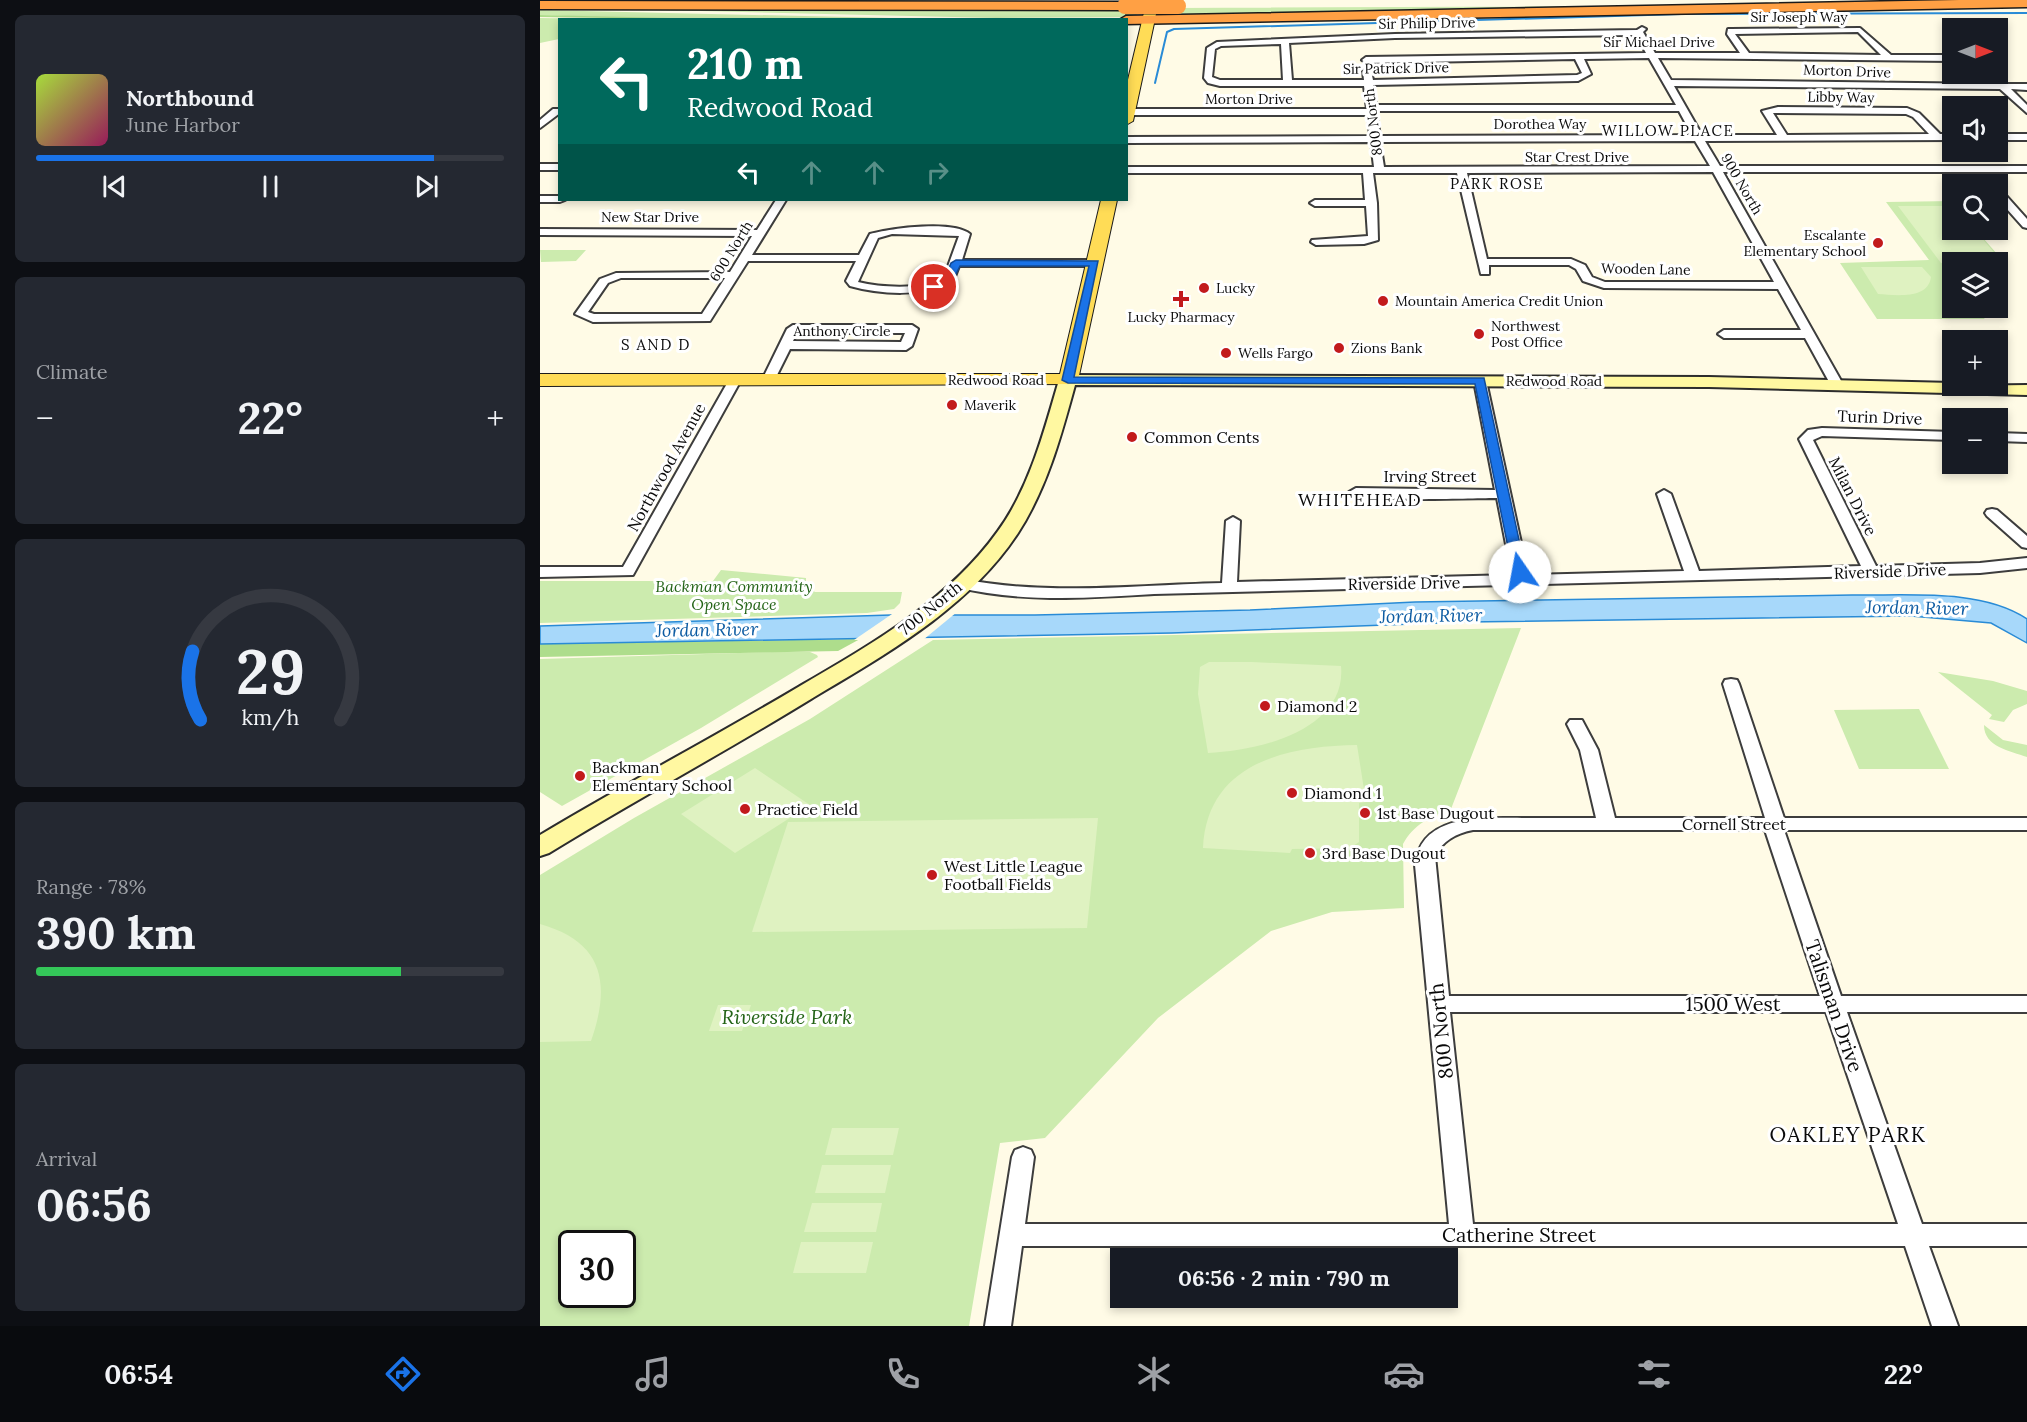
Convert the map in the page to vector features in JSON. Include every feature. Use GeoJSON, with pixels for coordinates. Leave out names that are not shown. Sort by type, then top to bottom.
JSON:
{"type":"FeatureCollection","features":[{"type":"Feature","properties":{"kind":"highway"},"geometry":{"type":"LineString","coordinates":[[1126,13],[1149,20],[2027,3]]}},
{"type":"Feature","properties":{"kind":"highway"},"geometry":{"type":"LineString","coordinates":[[540,6],[1126,13],[1178,6],[2027,3]]}},
{"type":"Feature","properties":{"kind":"highway"},"geometry":{"type":"LineString","coordinates":[[540,6],[925,18]]}},
{"type":"Feature","properties":{"kind":"highway"},"geometry":{"type":"LineString","coordinates":[[1145,38],[1166,23],[1196,19]]}},
{"type":"Feature","properties":{"kind":"main road"},"geometry":{"type":"LineString","coordinates":[[1128,111],[1153,0]]}},
{"type":"Feature","properties":{"kind":"main road","name":"700 North"},"geometry":{"type":"LineString","coordinates":[[540,847],[732,737],[888,642],[962,584],[999,544],[1026,502],[1068,380],[1109,201]]}},
{"type":"Feature","properties":{"kind":"main road","name":"Redwood Road"},"geometry":{"type":"LineString","coordinates":[[540,380],[1709,382],[2027,390]]}},
{"type":"Feature","properties":{"kind":"street","name":"Sir Philip Drive"},"geometry":{"type":"LineString","coordinates":[[1211,81],[1208,78],[1211,48],[1215,45],[1640,30]]}},
{"type":"Feature","properties":{"kind":"street","name":"900 North"},"geometry":{"type":"LineString","coordinates":[[1640,30],[1667,83],[1838,386]]}},
{"type":"Feature","properties":{"kind":"street","name":"Sir Joseph Way"},"geometry":{"type":"LineString","coordinates":[[1746,55],[1731,31],[1860,30],[1889,58]]}},
{"type":"Feature","properties":{"kind":"street","name":"800 North"},"geometry":{"type":"LineString","coordinates":[[1316,242],[1372,239],[1375,235],[1372,203],[1375,139],[1363,38]]}},
{"type":"Feature","properties":{"kind":"street"},"geometry":{"type":"LineString","coordinates":[[1286,41],[1288,83]]}},
{"type":"Feature","properties":{"kind":"street","name":"Sir Michael Drive"},"geometry":{"type":"LineString","coordinates":[[1366,60],[1652,55],[1942,58]]}},
{"type":"Feature","properties":{"kind":"street","name":"Sir Patrick Drive"},"geometry":{"type":"LineString","coordinates":[[1211,81],[1368,83],[1581,78],[1587,74],[1578,56]]}},
{"type":"Feature","properties":{"kind":"street"},"geometry":{"type":"LineString","coordinates":[[1239,112],[1241,83]]}},
{"type":"Feature","properties":{"kind":"street","name":"Morton Drive"},"geometry":{"type":"LineString","coordinates":[[1667,83],[2027,87]]}},
{"type":"Feature","properties":{"kind":"street"},"geometry":{"type":"LineString","coordinates":[[2001,84],[2027,110]]}},
{"type":"Feature","properties":{"kind":"street","name":"Morton Drive"},"geometry":{"type":"LineString","coordinates":[[1128,115],[1372,110],[1681,108]]}},
{"type":"Feature","properties":{"kind":"street"},"geometry":{"type":"LineString","coordinates":[[540,110],[557,111]]}},
{"type":"Feature","properties":{"kind":"street"},"geometry":{"type":"LineString","coordinates":[[540,125],[557,111]]}},
{"type":"Feature","properties":{"kind":"street","name":"Libby Way"},"geometry":{"type":"LineString","coordinates":[[1784,138],[1767,111],[1907,111],[1916,115],[1936,137]]}},
{"type":"Feature","properties":{"kind":"street","name":"Dorothea Way"},"geometry":{"type":"LineString","coordinates":[[1128,140],[1942,137]]}},
{"type":"Feature","properties":{"kind":"street"},"geometry":{"type":"LineString","coordinates":[[2008,137],[2027,137]]}},
{"type":"Feature","properties":{"kind":"street"},"geometry":{"type":"LineString","coordinates":[[540,167],[558,167]]}},
{"type":"Feature","properties":{"kind":"street"},"geometry":{"type":"LineString","coordinates":[[1977,169],[1982,174]]}},
{"type":"Feature","properties":{"kind":"street","name":"Star Crest Drive"},"geometry":{"type":"LineString","coordinates":[[1128,170],[2027,169]]}},
{"type":"Feature","properties":{"kind":"street","name":"Wooden Lane"},"geometry":{"type":"LineString","coordinates":[[1461,170],[1484,267],[1571,262],[1581,267],[1587,279],[1604,285],[1783,286]]}},
{"type":"Feature","properties":{"kind":"street"},"geometry":{"type":"LineString","coordinates":[[540,199],[558,199]]}},
{"type":"Feature","properties":{"kind":"street","name":"600 North"},"geometry":{"type":"LineString","coordinates":[[734,274],[626,274],[614,277],[604,281],[581,314],[593,318],[706,318],[734,274],[744,258],[780,201]]}},
{"type":"Feature","properties":{"kind":"street"},"geometry":{"type":"LineString","coordinates":[[1315,203],[1372,203]]}},
{"type":"Feature","properties":{"kind":"street"},"geometry":{"type":"LineString","coordinates":[[2008,204],[2027,225]]}},
{"type":"Feature","properties":{"kind":"street"},"geometry":{"type":"LineString","coordinates":[[888,231],[953,231],[966,234],[950,280],[946,284],[934,287],[867,287],[854,284],[852,281],[863,258],[876,235],[888,231]]}},
{"type":"Feature","properties":{"kind":"street","name":"New Star Drive"},"geometry":{"type":"LineString","coordinates":[[540,232],[760,233]]}},
{"type":"Feature","properties":{"kind":"street"},"geometry":{"type":"LineString","coordinates":[[744,258],[863,258]]}},
{"type":"Feature","properties":{"kind":"street"},"geometry":{"type":"LineString","coordinates":[[956,263],[1095,263]]}},
{"type":"Feature","properties":{"kind":"street","name":"Anthony Circle"},"geometry":{"type":"LineString","coordinates":[[794,329],[912,329],[906,346],[786,345],[794,329]]}},
{"type":"Feature","properties":{"kind":"street"},"geometry":{"type":"LineString","coordinates":[[1724,334],[1809,334]]}},
{"type":"Feature","properties":{"kind":"street"},"geometry":{"type":"LineString","coordinates":[[768,380],[786,345]]}},
{"type":"Feature","properties":{"kind":"street","name":"Northwood Avenue"},"geometry":{"type":"LineString","coordinates":[[540,572],[628,572],[735,380]]}},
{"type":"Feature","properties":{"kind":"street"},"geometry":{"type":"LineString","coordinates":[[1480,381],[1521,580]]}},
{"type":"Feature","properties":{"kind":"street","name":"Turin Drive"},"geometry":{"type":"LineString","coordinates":[[1807,437],[1822,432],[1942,436]]}},
{"type":"Feature","properties":{"kind":"street","name":"Milan Drive"},"geometry":{"type":"LineString","coordinates":[[1807,437],[1806,444],[1871,571]]}},
{"type":"Feature","properties":{"kind":"street"},"geometry":{"type":"LineString","coordinates":[[2008,437],[2027,438]]}},
{"type":"Feature","properties":{"kind":"street","name":"Irving Street"},"geometry":{"type":"LineString","coordinates":[[1356,492],[1503,494]]}},
{"type":"Feature","properties":{"kind":"street"},"geometry":{"type":"LineString","coordinates":[[1664,494],[1693,576]]}},
{"type":"Feature","properties":{"kind":"street"},"geometry":{"type":"LineString","coordinates":[[1992,513],[2027,544]]}},
{"type":"Feature","properties":{"kind":"street"},"geometry":{"type":"LineString","coordinates":[[1229,587],[1233,521]]}},
{"type":"Feature","properties":{"kind":"street","name":"Riverside Drive"},"geometry":{"type":"LineString","coordinates":[[962,584],[1002,592],[1065,594],[1229,587],[1990,568],[2027,563]]}},
{"type":"Feature","properties":{"kind":"street","name":"Talisman Drive"},"geometry":{"type":"LineString","coordinates":[[1731,684],[1774,811],[1775,835],[1945,1326]]}},
{"type":"Feature","properties":{"kind":"street"},"geometry":{"type":"LineString","coordinates":[[1576,724],[1590,750],[1607,824]]}},
{"type":"Feature","properties":{"kind":"street","name":"Cornell Street"},"geometry":{"type":"LineString","coordinates":[[1443,834],[1461,826],[1473,824],[2027,824]]}},
{"type":"Feature","properties":{"kind":"street","name":"800 North"},"geometry":{"type":"LineString","coordinates":[[1443,834],[1431,845],[1425,858],[1462,1235]]}},
{"type":"Feature","properties":{"kind":"street","name":"1500 West"},"geometry":{"type":"LineString","coordinates":[[1439,1004],[2027,1004]]}},
{"type":"Feature","properties":{"kind":"street"},"geometry":{"type":"LineString","coordinates":[[998,1326],[1023,1157]]}},
{"type":"Feature","properties":{"kind":"street","name":"Catherine Street"},"geometry":{"type":"LineString","coordinates":[[1011,1235],[2027,1235]]}},
{"type":"Feature","properties":{"kind":"green space"},"geometry":{"type":"Polygon","coordinates":[[[1669,6],[1165,17],[1166,12],[1177,8],[1669,6]]]}},
{"type":"Feature","properties":{"kind":"green space"},"geometry":{"type":"Polygon","coordinates":[[[1125,9],[1137,12],[1136,17],[996,18],[655,10],[1125,9]]]}},
{"type":"Feature","properties":{"kind":"green space"},"geometry":{"type":"Polygon","coordinates":[[[540,10],[888,18],[623,18],[540,15],[540,10]]]}},
{"type":"Feature","properties":{"kind":"green space"},"geometry":{"type":"Polygon","coordinates":[[[540,15],[671,18],[609,18],[540,17],[540,15]]]}},
{"type":"Feature","properties":{"kind":"green space"},"geometry":{"type":"Polygon","coordinates":[[[540,18],[558,18],[558,39],[540,43],[540,18]]]}},
{"type":"Feature","properties":{"kind":"green space"},"geometry":{"type":"Polygon","coordinates":[[[1942,201],[1942,240],[1985,240],[1995,252],[1942,252],[1942,318],[1984,319],[1877,319],[1840,263],[1929,260],[1886,202],[1942,201]]]}},
{"type":"Feature","properties":{"kind":"green space"},"geometry":{"type":"Polygon","coordinates":[[[1898,206],[1942,206],[1942,240],[1983,240],[1994,252],[1942,252],[1941,263],[1898,206]]]}},
{"type":"Feature","properties":{"kind":"green space"},"geometry":{"type":"Polygon","coordinates":[[[540,250],[586,250],[576,261],[541,262],[540,250]]]}},
{"type":"Feature","properties":{"kind":"green space"},"geometry":{"type":"Polygon","coordinates":[[[1861,267],[1922,267],[1931,277],[1924,290],[1917,293],[1878,294],[1861,267]]]}},
{"type":"Feature","properties":{"kind":"green space","name":"Backman Community Open Space"},"geometry":{"type":"Polygon","coordinates":[[[721,570],[806,578],[806,586],[815,592],[902,592],[900,603],[894,609],[867,613],[540,623],[540,581],[713,581],[721,570]]]}},
{"type":"Feature","properties":{"kind":"green space","name":"Riverside Park"},"geometry":{"type":"Polygon","coordinates":[[[1521,628],[1451,809],[1423,822],[1412,831],[1403,844],[1404,908],[1332,912],[1271,931],[1158,1018],[1045,1138],[1000,1143],[969,1326],[540,1326],[540,875],[634,818],[810,719],[933,640],[1521,628]]]}},
{"type":"Feature","properties":{"kind":"green space"},"geometry":{"type":"Polygon","coordinates":[[[860,639],[838,651],[540,657],[540,644],[860,639]]]}},
{"type":"Feature","properties":{"kind":"green space","name":"Backman Elementary School"},"geometry":{"type":"Polygon","coordinates":[[[810,652],[818,657],[701,728],[562,806],[540,792],[540,659],[810,652]]]}},
{"type":"Feature","properties":{"kind":"green space","name":"Diamond 2"},"geometry":{"type":"Polygon","coordinates":[[[1209,662],[1341,666],[1339,688],[1330,707],[1314,722],[1295,733],[1250,748],[1208,753],[1198,694],[1200,667],[1209,662]]]}},
{"type":"Feature","properties":{"kind":"green space"},"geometry":{"type":"Polygon","coordinates":[[[1938,672],[1993,681],[2027,691],[2027,704],[2013,710],[2004,722],[1989,719],[1992,715],[1938,672]]]}},
{"type":"Feature","properties":{"kind":"green space"},"geometry":{"type":"Polygon","coordinates":[[[1919,709],[1949,769],[1859,769],[1834,710],[1919,709]]]}},
{"type":"Feature","properties":{"kind":"green space"},"geometry":{"type":"Polygon","coordinates":[[[1984,725],[2003,740],[2027,745],[2027,757],[1993,743],[1985,732],[1984,725]]]}},
{"type":"Feature","properties":{"kind":"green space","name":"Diamond 1"},"geometry":{"type":"Polygon","coordinates":[[[1357,745],[1366,802],[1359,803],[1359,842],[1350,848],[1292,849],[1290,853],[1203,848],[1208,819],[1219,796],[1235,778],[1255,765],[1278,756],[1330,746],[1357,745]]]}},
{"type":"Feature","properties":{"kind":"green space","name":"Practice Field"},"geometry":{"type":"Polygon","coordinates":[[[755,768],[810,805],[735,853],[681,814],[755,768]]]}},
{"type":"Feature","properties":{"kind":"green space","name":"West Little League Football Fields"},"geometry":{"type":"Polygon","coordinates":[[[1098,818],[1087,928],[752,932],[788,822],[1098,818]]]}},
{"type":"Feature","properties":{"kind":"green space"},"geometry":{"type":"Polygon","coordinates":[[[540,924],[578,942],[590,954],[597,968],[601,984],[600,1001],[591,1041],[540,1042],[540,924]]]}},
{"type":"Feature","properties":{"kind":"green space"},"geometry":{"type":"Polygon","coordinates":[[[718,1005],[751,1005],[742,1031],[709,1031],[718,1005]]]}},
{"type":"Feature","properties":{"kind":"green space"},"geometry":{"type":"Polygon","coordinates":[[[832,1128],[899,1128],[893,1155],[825,1155],[832,1128]]]}},
{"type":"Feature","properties":{"kind":"green space"},"geometry":{"type":"Polygon","coordinates":[[[822,1165],[891,1165],[885,1193],[815,1193],[822,1165]]]}},
{"type":"Feature","properties":{"kind":"green space"},"geometry":{"type":"Polygon","coordinates":[[[812,1203],[882,1203],[876,1232],[804,1232],[812,1203]]]}},
{"type":"Feature","properties":{"kind":"green space"},"geometry":{"type":"Polygon","coordinates":[[[801,1242],[873,1242],[866,1273],[793,1273],[801,1242]]]}},
{"type":"Feature","properties":{"kind":"water","name":"Jordan River"},"geometry":{"type":"Polygon","coordinates":[[[1852,595],[1942,596],[1988,602],[2027,619],[2027,643],[1991,623],[1911,616],[1467,622],[1172,633],[540,644],[540,626],[891,615],[1035,615],[1250,610],[1415,602],[1852,595]]]}},
{"type":"Feature","properties":{"kind":"pier"},"geometry":{"type":"Polygon","coordinates":[[[895,612],[957,612],[923,640],[854,640],[895,612]]]}},
{"type":"Feature","properties":{"kind":"waterway"},"geometry":{"type":"LineString","coordinates":[[1155,83],[1167,32],[1174,29],[1681,14],[2027,13]]}},
{"type":"Feature","properties":{"kind":"place","name":"Escalante Elementary School"},"geometry":{"type":"Point","coordinates":[1878,243]}},
{"type":"Feature","properties":{"kind":"place","name":"Lucky"},"geometry":{"type":"Point","coordinates":[1204,288]}},
{"type":"Feature","properties":{"kind":"place","name":"Lucky Pharmacy"},"geometry":{"type":"Point","coordinates":[1181,299]}},
{"type":"Feature","properties":{"kind":"place","name":"Mountain America Credit Union"},"geometry":{"type":"Point","coordinates":[1383,301]}},
{"type":"Feature","properties":{"kind":"place","name":"Northwest Post Office"},"geometry":{"type":"Point","coordinates":[1479,334]}},
{"type":"Feature","properties":{"kind":"place","name":"Zions Bank"},"geometry":{"type":"Point","coordinates":[1339,348]}},
{"type":"Feature","properties":{"kind":"place","name":"Wells Fargo"},"geometry":{"type":"Point","coordinates":[1226,353]}},
{"type":"Feature","properties":{"kind":"place","name":"Maverik"},"geometry":{"type":"Point","coordinates":[952,405]}},
{"type":"Feature","properties":{"kind":"place","name":"Common Cents"},"geometry":{"type":"Point","coordinates":[1132,437]}},
{"type":"Feature","properties":{"kind":"place","name":"Diamond 2"},"geometry":{"type":"Point","coordinates":[1265,706]}},
{"type":"Feature","properties":{"kind":"place","name":"Backman Elementary School"},"geometry":{"type":"Point","coordinates":[580,776]}},
{"type":"Feature","properties":{"kind":"place","name":"Diamond 1"},"geometry":{"type":"Point","coordinates":[1292,793]}},
{"type":"Feature","properties":{"kind":"place","name":"Practice Field"},"geometry":{"type":"Point","coordinates":[745,809]}},
{"type":"Feature","properties":{"kind":"place","name":"1st Base Dugout"},"geometry":{"type":"Point","coordinates":[1365,813]}},
{"type":"Feature","properties":{"kind":"place","name":"3rd Base Dugout"},"geometry":{"type":"Point","coordinates":[1310,853]}},
{"type":"Feature","properties":{"kind":"place","name":"West Little League Football Fields"},"geometry":{"type":"Point","coordinates":[932,875]}},
{"type":"Feature","properties":{"kind":"district","name":"WILLOW PLACE"},"geometry":{"type":"Point","coordinates":[1668,131]}},
{"type":"Feature","properties":{"kind":"district","name":"PARK ROSE"},"geometry":{"type":"Point","coordinates":[1497,184]}},
{"type":"Feature","properties":{"kind":"district","name":"S AND D"},"geometry":{"type":"Point","coordinates":[656,345]}},
{"type":"Feature","properties":{"kind":"district","name":"WHITEHEAD"},"geometry":{"type":"Point","coordinates":[1360,500]}},
{"type":"Feature","properties":{"kind":"district","name":"OAKLEY PARK"},"geometry":{"type":"Point","coordinates":[1848,1135]}},
{"type":"Feature","properties":{"kind":"route"},"geometry":{"type":"LineString","coordinates":[[934,287],[950,280],[956,263],[1095,263],[1068,380],[1480,381],[1520,572]]}}]}
